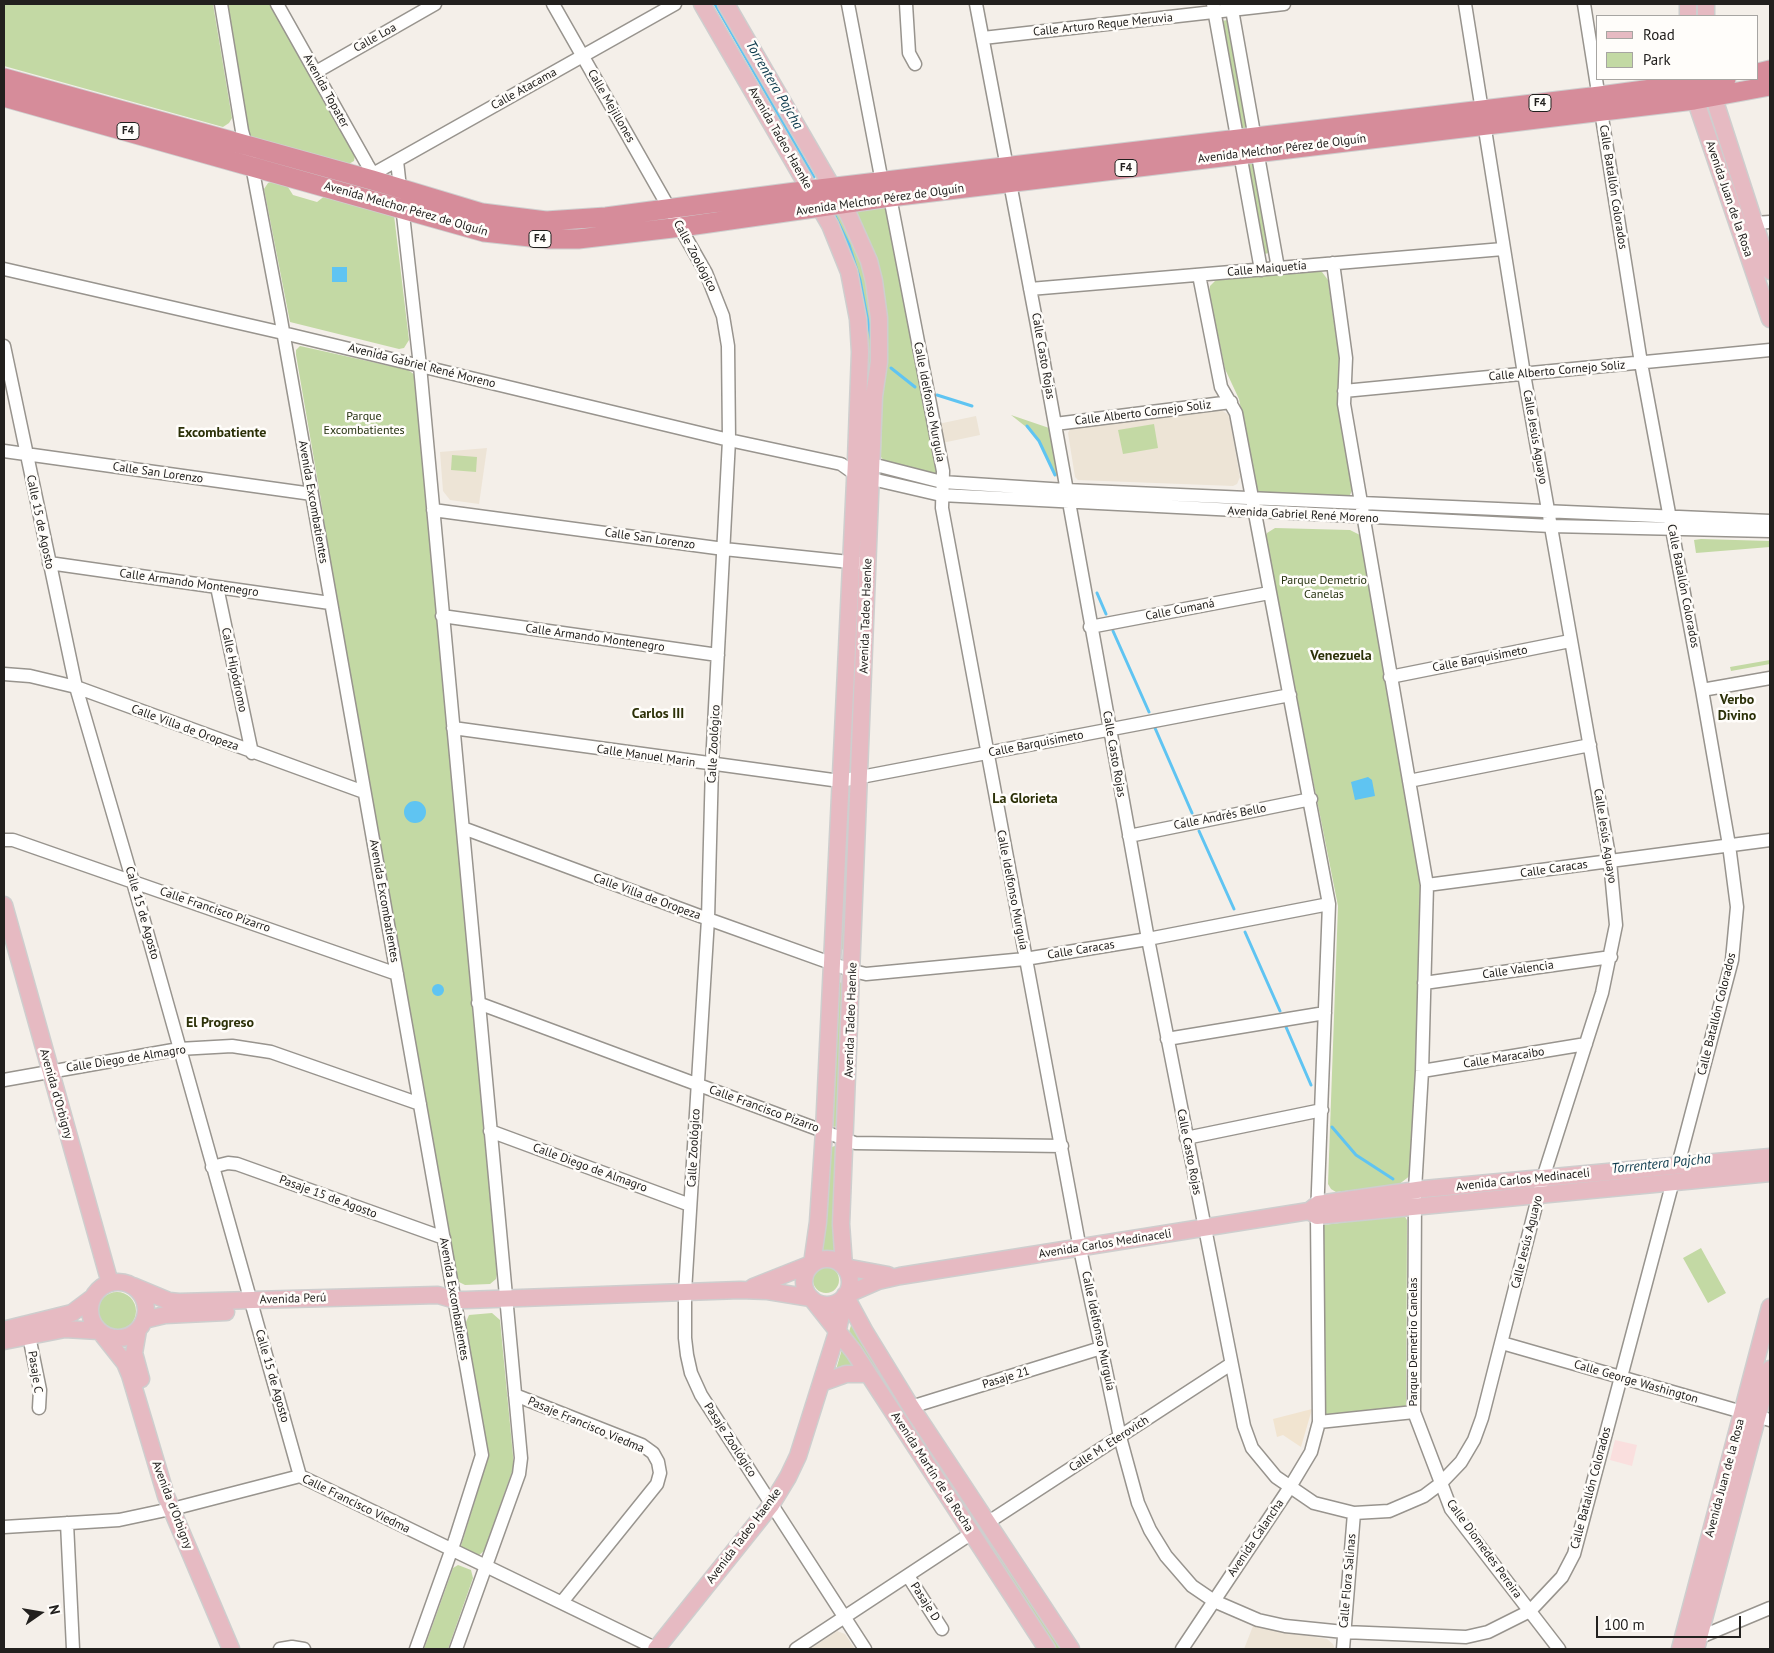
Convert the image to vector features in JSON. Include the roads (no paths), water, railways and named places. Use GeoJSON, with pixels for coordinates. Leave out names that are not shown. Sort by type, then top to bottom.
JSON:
{"type":"FeatureCollection","features":[{"type":"Feature","properties":{"kind":"highway","name":"Avenida Melchor Pérez de Olguín"},"geometry":{"type":"LineString","coordinates":[[4,78],[245,145],[373,177],[401,189],[482,213],[546,220],[606,218],[811,190],[833,188],[886,190],[1009,176],[1601,103],[1704,86],[1770,86]]}},
{"type":"Feature","properties":{"kind":"highway","name":"Avenida Melchor Pérez de Olguín"},"geometry":{"type":"LineString","coordinates":[[4,98],[484,232],[520,238],[578,239],[681,228],[843,204],[886,190]]}},
{"type":"Feature","properties":{"kind":"main road","name":"Avenida Tadeo Haenke"},"geometry":{"type":"LineString","coordinates":[[702,4],[820,207],[846,264],[858,319],[860,352],[851,466],[851,562],[824,1131],[818,1222],[812,1264]]}},
{"type":"Feature","properties":{"kind":"main road","name":"Avenida Tadeo Haenke"},"geometry":{"type":"LineString","coordinates":[[726,4],[843,204],[869,261],[877,298],[879,350],[874,396],[841,1230],[844,1266]]}},
{"type":"Feature","properties":{"kind":"main road","name":"Avenida Juan de la Rosa"},"geometry":{"type":"LineString","coordinates":[[1704,86],[1762,222],[1770,271]]}},
{"type":"Feature","properties":{"kind":"main road","name":"Avenida Juan de la Rosa"},"geometry":{"type":"LineString","coordinates":[[1704,86],[1770,320]]}},
{"type":"Feature","properties":{"kind":"main road","name":"Avenida d'Orbigny"},"geometry":{"type":"LineString","coordinates":[[4,905],[110,1283]]}},
{"type":"Feature","properties":{"kind":"main road","name":"Avenida Carlos Medinaceli"},"geometry":{"type":"LineString","coordinates":[[845,1295],[878,1281],[900,1276],[1080,1249],[1315,1210],[1540,1186],[1678,1165],[1770,1157]]}},
{"type":"Feature","properties":{"kind":"main road","name":"Avenida Carlos Medinaceli"},"geometry":{"type":"LineString","coordinates":[[1540,1186],[1673,1181],[1770,1173]]}},
{"type":"Feature","properties":{"kind":"main road"},"geometry":{"type":"LineString","coordinates":[[828,1258],[844,1266],[850,1281],[845,1295],[832,1304],[818,1303],[811,1299],[806,1292],[804,1278],[812,1264],[828,1258]]}},
{"type":"Feature","properties":{"kind":"main road","name":"Avenida Perú"},"geometry":{"type":"LineString","coordinates":[[740,1290],[769,1282],[812,1264]]}},
{"type":"Feature","properties":{"kind":"main road","name":"Avenida Carlos Medinaceli"},"geometry":{"type":"LineString","coordinates":[[844,1266],[878,1275],[900,1276]]}},
{"type":"Feature","properties":{"kind":"main road"},"geometry":{"type":"LineString","coordinates":[[4,1329],[67,1315],[81,1308],[99,1289],[110,1283],[124,1282],[133,1286],[145,1301],[141,1325],[121,1339],[101,1333],[65,1329],[4,1341]]}},
{"type":"Feature","properties":{"kind":"main road","name":"Avenida Perú"},"geometry":{"type":"LineString","coordinates":[[133,1286],[169,1301],[252,1306],[439,1306],[455,1300],[740,1290],[768,1291],[811,1299]]}},
{"type":"Feature","properties":{"kind":"main road","name":"Avenida Tadeo Haenke"},"geometry":{"type":"LineString","coordinates":[[656,1649],[771,1505],[798,1456],[838,1330],[845,1295]]}},
{"type":"Feature","properties":{"kind":"main road","name":"Avenida Martín de la Rocha"},"geometry":{"type":"LineString","coordinates":[[845,1295],[865,1332],[911,1407],[1071,1649]]}},
{"type":"Feature","properties":{"kind":"main road"},"geometry":{"type":"LineString","coordinates":[[92,1298],[90,1313],[93,1323],[101,1333]]}},
{"type":"Feature","properties":{"kind":"main road","name":"Avenida Martín de la Rocha"},"geometry":{"type":"LineString","coordinates":[[811,1299],[838,1330],[868,1374],[1047,1649]]}},
{"type":"Feature","properties":{"kind":"main road","name":"Avenida Perú"},"geometry":{"type":"LineString","coordinates":[[141,1325],[178,1314],[252,1306]]}},
{"type":"Feature","properties":{"kind":"main road","name":"Avenida Juan de la Rosa"},"geometry":{"type":"LineString","coordinates":[[1757,1416],[1770,1307]]}},
{"type":"Feature","properties":{"kind":"main road","name":"Avenida d'Orbigny"},"geometry":{"type":"LineString","coordinates":[[141,1325],[135,1346],[135,1359],[176,1508],[231,1649]]}},
{"type":"Feature","properties":{"kind":"main road","name":"Avenida d'Orbigny"},"geometry":{"type":"LineString","coordinates":[[101,1333],[125,1363],[162,1485],[176,1508],[240,1649]]}},
{"type":"Feature","properties":{"kind":"main road","name":"Avenida Juan de la Rosa"},"geometry":{"type":"LineString","coordinates":[[1689,1643],[1770,1369]]}},
{"type":"Feature","properties":{"kind":"main road"},"geometry":{"type":"LineString","coordinates":[[821,1383],[846,1374],[868,1374]]}},
{"type":"Feature","properties":{"kind":"street"},"geometry":{"type":"LineString","coordinates":[[221,4],[245,145]]}},
{"type":"Feature","properties":{"kind":"street","name":"Avenida Topater"},"geometry":{"type":"LineString","coordinates":[[276,4],[316,72],[373,177]]}},
{"type":"Feature","properties":{"kind":"street","name":"Calle Loa"},"geometry":{"type":"LineString","coordinates":[[316,72],[435,4]]}},
{"type":"Feature","properties":{"kind":"street","name":"Calle Mejillones"},"geometry":{"type":"LineString","coordinates":[[553,4],[670,208]]}},
{"type":"Feature","properties":{"kind":"street","name":"Calle Atacama"},"geometry":{"type":"LineString","coordinates":[[373,177],[398,160],[675,4]]}},
{"type":"Feature","properties":{"kind":"street","name":"Calle Idelfonso Murguía"},"geometry":{"type":"LineString","coordinates":[[848,4],[943,471],[942,489],[987,754],[1080,1249],[1120,1437],[1138,1503],[1150,1530],[1180,1574],[1192,1586],[1214,1600]]}},
{"type":"Feature","properties":{"kind":"street"},"geometry":{"type":"LineString","coordinates":[[906,4],[908,53],[915,64]]}},
{"type":"Feature","properties":{"kind":"street","name":"Calle Casto Rojas"},"geometry":{"type":"LineString","coordinates":[[976,4],[1055,424],[1090,627],[1148,939],[1244,1426],[1252,1448],[1276,1477],[1290,1487]]}},
{"type":"Feature","properties":{"kind":"street","name":"Calle Arturo Reque Meruvia"},"geometry":{"type":"LineString","coordinates":[[983,38],[1214,8],[1284,4]]}},
{"type":"Feature","properties":{"kind":"street","name":"Calle Jesús Aguayo"},"geometry":{"type":"LineString","coordinates":[[1290,1487],[1314,1503],[1354,1513],[1389,1511],[1424,1496],[1440,1484],[1461,1462],[1474,1440],[1482,1418],[1502,1343],[1540,1186],[1586,1044],[1611,957],[1616,925],[1610,861],[1524,374],[1465,4]]}},
{"type":"Feature","properties":{"kind":"street","name":"Calle Batallón Colorados"},"geometry":{"type":"LineString","coordinates":[[1584,4],[1596,74]]}},
{"type":"Feature","properties":{"kind":"street"},"geometry":{"type":"LineString","coordinates":[[1232,6],[1261,270]]}},
{"type":"Feature","properties":{"kind":"street"},"geometry":{"type":"LineString","coordinates":[[1214,8],[1278,268]]}},
{"type":"Feature","properties":{"kind":"street","name":"Calle Batallón Colorados"},"geometry":{"type":"LineString","coordinates":[[1597,80],[1641,363],[1702,690],[1728,845],[1736,907],[1732,960],[1678,1165]]}},
{"type":"Feature","properties":{"kind":"street","name":"Avenida Excombatientes"},"geometry":{"type":"LineString","coordinates":[[245,145],[252,166],[283,333],[482,1455],[451,1551],[416,1649]]}},
{"type":"Feature","properties":{"kind":"street"},"geometry":{"type":"LineString","coordinates":[[398,160],[420,366],[521,1466],[456,1649]]}},
{"type":"Feature","properties":{"kind":"street","name":"Calle Zoológico"},"geometry":{"type":"LineString","coordinates":[[670,208],[706,273],[723,316],[728,346],[729,440],[712,765],[708,920],[685,1292]]}},
{"type":"Feature","properties":{"kind":"street","name":"Calle Maiquetía"},"geometry":{"type":"LineString","coordinates":[[1030,289],[1503,249]]}},
{"type":"Feature","properties":{"kind":"street","name":"Parque Demetrio Canelas"},"geometry":{"type":"LineString","coordinates":[[1320,1422],[1414,1412],[1415,1198],[1422,1071],[1427,885],[1390,677],[1344,391],[1346,358],[1333,263]]}},
{"type":"Feature","properties":{"kind":"street","name":"Avenida Gabriel René Moreno"},"geometry":{"type":"LineString","coordinates":[[4,269],[283,333],[729,440],[851,466],[942,489],[1067,496],[1255,512],[1551,526],[1770,521]]}},
{"type":"Feature","properties":{"kind":"street"},"geometry":{"type":"LineString","coordinates":[[1199,275],[1221,387],[1236,413],[1269,593],[1311,799],[1329,904],[1322,1110],[1315,1210],[1320,1422]]}},
{"type":"Feature","properties":{"kind":"street","name":"Calle 15 de Agosto"},"geometry":{"type":"LineString","coordinates":[[4,346],[25,454],[76,687],[133,882],[300,1476]]}},
{"type":"Feature","properties":{"kind":"street","name":"Calle Alberto Cornejo Soliz"},"geometry":{"type":"LineString","coordinates":[[1344,391],[1770,350]]}},
{"type":"Feature","properties":{"kind":"street","name":"Calle Alberto Cornejo Soliz"},"geometry":{"type":"LineString","coordinates":[[1055,424],[1231,402]]}},
{"type":"Feature","properties":{"kind":"street","name":"Calle San Lorenzo"},"geometry":{"type":"LineString","coordinates":[[4,451],[312,494]]}},
{"type":"Feature","properties":{"kind":"street","name":"Avenida Gabriel René Moreno"},"geometry":{"type":"LineString","coordinates":[[1067,496],[1252,499],[1548,512],[1770,531]]}},
{"type":"Feature","properties":{"kind":"street","name":"Calle San Lorenzo"},"geometry":{"type":"LineString","coordinates":[[433,510],[724,548],[868,564]]}},
{"type":"Feature","properties":{"kind":"street","name":"Calle Armando Montenegro"},"geometry":{"type":"LineString","coordinates":[[49,563],[330,603]]}},
{"type":"Feature","properties":{"kind":"street","name":"Calle Hipódromo"},"geometry":{"type":"LineString","coordinates":[[217,587],[252,753]]}},
{"type":"Feature","properties":{"kind":"street","name":"Calle Cumaná"},"geometry":{"type":"LineString","coordinates":[[1090,627],[1269,593]]}},
{"type":"Feature","properties":{"kind":"street","name":"Calle Armando Montenegro"},"geometry":{"type":"LineString","coordinates":[[442,616],[718,655]]}},
{"type":"Feature","properties":{"kind":"street","name":"Calle Barquisimeto"},"geometry":{"type":"LineString","coordinates":[[1390,677],[1570,641]]}},
{"type":"Feature","properties":{"kind":"street","name":"Calle Villa de Oropeza"},"geometry":{"type":"LineString","coordinates":[[4,674],[30,676],[76,687],[252,753],[364,792]]}},
{"type":"Feature","properties":{"kind":"street"},"geometry":{"type":"LineString","coordinates":[[1702,690],[1770,678]]}},
{"type":"Feature","properties":{"kind":"street","name":"Calle Barquisimeto"},"geometry":{"type":"LineString","coordinates":[[840,782],[1290,694]]}},
{"type":"Feature","properties":{"kind":"street","name":"Calle Manuel Marin"},"geometry":{"type":"LineString","coordinates":[[453,728],[840,782]]}},
{"type":"Feature","properties":{"kind":"street"},"geometry":{"type":"LineString","coordinates":[[1409,780],[1590,745]]}},
{"type":"Feature","properties":{"kind":"street","name":"Calle Andrés Bello"},"geometry":{"type":"LineString","coordinates":[[1129,836],[1311,799]]}},
{"type":"Feature","properties":{"kind":"street","name":"Calle Villa de Oropeza"},"geometry":{"type":"LineString","coordinates":[[462,828],[708,920],[831,963]]}},
{"type":"Feature","properties":{"kind":"street","name":"Calle Francisco Pizarro"},"geometry":{"type":"LineString","coordinates":[[4,840],[13,840],[397,974]]}},
{"type":"Feature","properties":{"kind":"street","name":"Calle Caracas"},"geometry":{"type":"LineString","coordinates":[[1427,885],[1770,840]]}},
{"type":"Feature","properties":{"kind":"street","name":"Calle Caracas"},"geometry":{"type":"LineString","coordinates":[[831,963],[866,974],[1025,958],[1148,939],[1329,904]]}},
{"type":"Feature","properties":{"kind":"street","name":"Calle Valencia"},"geometry":{"type":"LineString","coordinates":[[1424,983],[1611,957]]}},
{"type":"Feature","properties":{"kind":"street","name":"Calle Francisco Pizarro"},"geometry":{"type":"LineString","coordinates":[[478,1003],[855,1143],[1062,1146]]}},
{"type":"Feature","properties":{"kind":"street"},"geometry":{"type":"LineString","coordinates":[[1167,1039],[1325,1012]]}},
{"type":"Feature","properties":{"kind":"street","name":"Calle Maracaibo"},"geometry":{"type":"LineString","coordinates":[[1422,1071],[1586,1044]]}},
{"type":"Feature","properties":{"kind":"street","name":"Calle Diego de Almagro"},"geometry":{"type":"LineString","coordinates":[[4,1080],[179,1049],[252,1048],[420,1104]]}},
{"type":"Feature","properties":{"kind":"street"},"geometry":{"type":"LineString","coordinates":[[1186,1138],[1322,1110]]}},
{"type":"Feature","properties":{"kind":"street","name":"Calle Diego de Almagro"},"geometry":{"type":"LineString","coordinates":[[490,1131],[690,1205]]}},
{"type":"Feature","properties":{"kind":"street","name":"Pasaje 15 de Agosto"},"geometry":{"type":"LineString","coordinates":[[212,1167],[228,1163],[237,1164],[444,1238]]}},
{"type":"Feature","properties":{"kind":"street","name":"Calle Batallón Colorados"},"geometry":{"type":"LineString","coordinates":[[1214,1600],[1258,1620],[1285,1626],[1344,1632],[1466,1637],[1488,1632],[1530,1611],[1562,1577],[1574,1554],[1619,1378],[1673,1181]]}},
{"type":"Feature","properties":{"kind":"street","name":"Pasaje Zoológico"},"geometry":{"type":"LineString","coordinates":[[685,1292],[685,1338],[692,1373],[701,1395],[865,1649]]}},
{"type":"Feature","properties":{"kind":"street","name":"Pasaje C"},"geometry":{"type":"LineString","coordinates":[[29,1336],[40,1390],[39,1408]]}},
{"type":"Feature","properties":{"kind":"street","name":"Calle George Washington"},"geometry":{"type":"LineString","coordinates":[[1502,1343],[1757,1416]]}},
{"type":"Feature","properties":{"kind":"street","name":"Pasaje 21"},"geometry":{"type":"LineString","coordinates":[[911,1407],[1101,1348]]}},
{"type":"Feature","properties":{"kind":"street","name":"Calle M. Eterovich"},"geometry":{"type":"LineString","coordinates":[[987,1523],[1231,1364]]}},
{"type":"Feature","properties":{"kind":"street","name":"Pasaje Francisco Viedma"},"geometry":{"type":"LineString","coordinates":[[515,1395],[642,1445],[653,1454],[658,1462],[660,1473],[657,1484],[562,1602]]}},
{"type":"Feature","properties":{"kind":"street","name":"Calle Diomedes Pereira"},"geometry":{"type":"LineString","coordinates":[[1414,1412],[1451,1509],[1559,1649]]}},
{"type":"Feature","properties":{"kind":"street","name":"Avenida Calancha"},"geometry":{"type":"LineString","coordinates":[[1182,1649],[1290,1487],[1311,1452],[1320,1422]]}},
{"type":"Feature","properties":{"kind":"street","name":"Calle Francisco Viedma"},"geometry":{"type":"LineString","coordinates":[[4,1527],[119,1520],[176,1508],[300,1476],[656,1649]]}},
{"type":"Feature","properties":{"kind":"street","name":"Calle Flora Salinas"},"geometry":{"type":"LineString","coordinates":[[1343,1649],[1354,1513]]}},
{"type":"Feature","properties":{"kind":"street"},"geometry":{"type":"LineString","coordinates":[[67,1523],[73,1649]]}},
{"type":"Feature","properties":{"kind":"street"},"geometry":{"type":"LineString","coordinates":[[796,1649],[972,1533]]}},
{"type":"Feature","properties":{"kind":"street","name":"Pasaje D"},"geometry":{"type":"LineString","coordinates":[[908,1576],[942,1628]]}},
{"type":"Feature","properties":{"kind":"street"},"geometry":{"type":"LineString","coordinates":[[1689,1643],[1770,1608]]}},
{"type":"Feature","properties":{"kind":"street"},"geometry":{"type":"LineString","coordinates":[[280,1649],[292,1647],[304,1649]]}},
{"type":"Feature","properties":{"kind":"water"},"geometry":{"type":"Polygon","coordinates":[[[332,267],[347,267],[347,282],[332,282],[332,267]]]}},
{"type":"Feature","properties":{"kind":"water"},"geometry":{"type":"Polygon","coordinates":[[[1368,777],[1372,780],[1375,796],[1355,800],[1351,782],[1368,777]]]}},
{"type":"Feature","properties":{"kind":"water"},"geometry":{"type":"Polygon","coordinates":[[[411,801],[419,801],[426,808],[426,816],[419,823],[411,823],[404,816],[404,808],[411,801]]]}},
{"type":"Feature","properties":{"kind":"water"},"geometry":{"type":"Polygon","coordinates":[[[438,984],[444,990],[438,996],[432,990],[438,984]]]}},
{"type":"Feature","properties":{"kind":"waterway","name":"Torrentera Pajcha"},"geometry":{"type":"LineString","coordinates":[[715,4],[814,177]]}},
{"type":"Feature","properties":{"kind":"waterway","name":"Torrentera Pajcha"},"geometry":{"type":"LineString","coordinates":[[835,216],[849,245],[860,280],[872,343]]}},
{"type":"Feature","properties":{"kind":"waterway","name":"Torrentera Pajcha"},"geometry":{"type":"LineString","coordinates":[[891,368],[915,387]]}},
{"type":"Feature","properties":{"kind":"waterway","name":"Torrentera Pajcha"},"geometry":{"type":"LineString","coordinates":[[937,395],[972,406]]}},
{"type":"Feature","properties":{"kind":"waterway","name":"Torrentera Pajcha"},"geometry":{"type":"LineString","coordinates":[[1027,426],[1039,441],[1055,475]]}},
{"type":"Feature","properties":{"kind":"waterway","name":"Torrentera Pajcha"},"geometry":{"type":"LineString","coordinates":[[1097,593],[1106,614]]}},
{"type":"Feature","properties":{"kind":"waterway","name":"Torrentera Pajcha"},"geometry":{"type":"LineString","coordinates":[[1113,631],[1149,712]]}},
{"type":"Feature","properties":{"kind":"waterway","name":"Torrentera Pajcha"},"geometry":{"type":"LineString","coordinates":[[1155,728],[1192,813]]}},
{"type":"Feature","properties":{"kind":"waterway","name":"Torrentera Pajcha"},"geometry":{"type":"LineString","coordinates":[[1199,831],[1234,909]]}},
{"type":"Feature","properties":{"kind":"waterway","name":"Torrentera Pajcha"},"geometry":{"type":"LineString","coordinates":[[1245,932],[1280,1011]]}},
{"type":"Feature","properties":{"kind":"waterway","name":"Torrentera Pajcha"},"geometry":{"type":"LineString","coordinates":[[1286,1027],[1311,1085]]}},
{"type":"Feature","properties":{"kind":"waterway","name":"Torrentera Pajcha"},"geometry":{"type":"LineString","coordinates":[[1332,1127],[1356,1155],[1393,1179]]}},
{"type":"Feature","properties":{"kind":"district","name":"Excombatiente"},"geometry":{"type":"Point","coordinates":[222,433]}},
{"type":"Feature","properties":{"kind":"district","name":"Venezuela"},"geometry":{"type":"Point","coordinates":[1341,656]}},
{"type":"Feature","properties":{"kind":"district","name":"Verbo Divino"},"geometry":{"type":"Point","coordinates":[1737,708]}},
{"type":"Feature","properties":{"kind":"district","name":"Carlos III"},"geometry":{"type":"Point","coordinates":[658,714]}},
{"type":"Feature","properties":{"kind":"district","name":"La Glorieta"},"geometry":{"type":"Point","coordinates":[1025,799]}},
{"type":"Feature","properties":{"kind":"district","name":"El Progreso"},"geometry":{"type":"Point","coordinates":[220,1023]}},
{"type":"Feature","properties":{"kind":"park label","name":"Parque Excombatientes"},"geometry":{"type":"Point","coordinates":[364,424]}}]}
